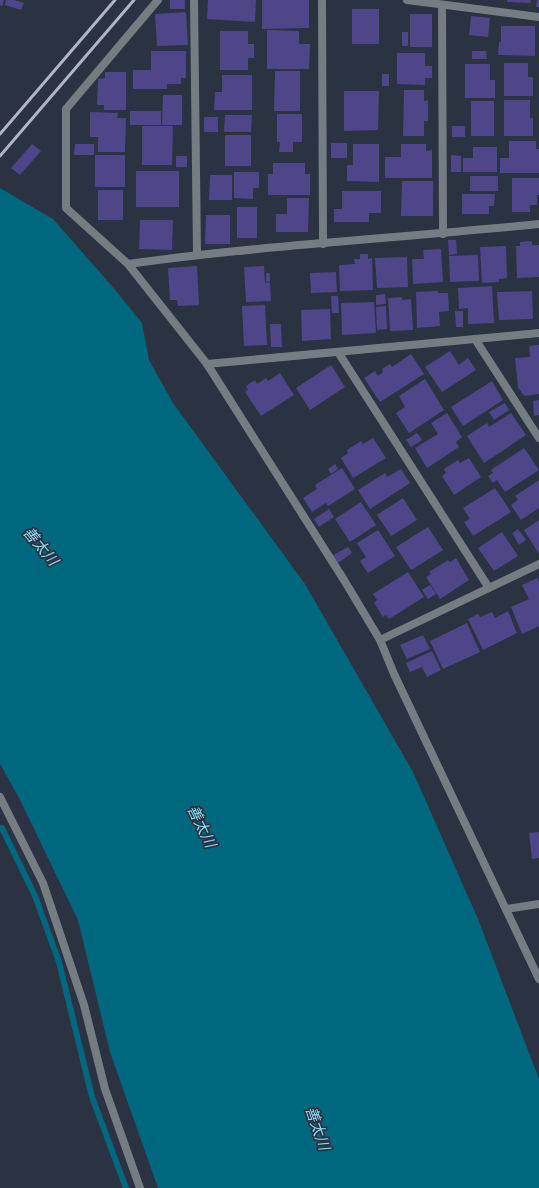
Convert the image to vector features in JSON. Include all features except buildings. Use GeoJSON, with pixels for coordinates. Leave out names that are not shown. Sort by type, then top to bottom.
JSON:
{"type":"FeatureCollection","features":[{"type":"Feature","properties":{"kind":"street"},"geometry":{"type":"LineString","coordinates":[[158,0],[66,109],[66,208],[128,264],[207,364],[315,533],[380,640],[394,674],[539,979]]}},
{"type":"Feature","properties":{"kind":"street"},"geometry":{"type":"LineString","coordinates":[[194,0],[197,254]]}},
{"type":"Feature","properties":{"kind":"street"},"geometry":{"type":"LineString","coordinates":[[322,0],[323,244]]}},
{"type":"Feature","properties":{"kind":"street"},"geometry":{"type":"LineString","coordinates":[[407,0],[539,17]]}},
{"type":"Feature","properties":{"kind":"street"},"geometry":{"type":"LineString","coordinates":[[442,5],[443,234]]}},
{"type":"Feature","properties":{"kind":"street"},"geometry":{"type":"LineString","coordinates":[[128,264],[197,254],[443,234],[539,224]]}},
{"type":"Feature","properties":{"kind":"street"},"geometry":{"type":"LineString","coordinates":[[207,364],[539,333]]}},
{"type":"Feature","properties":{"kind":"street"},"geometry":{"type":"LineString","coordinates":[[475,339],[539,438]]}},
{"type":"Feature","properties":{"kind":"street"},"geometry":{"type":"LineString","coordinates":[[338,352],[489,588]]}},
{"type":"Feature","properties":{"kind":"street"},"geometry":{"type":"LineString","coordinates":[[380,640],[539,564]]}},
{"type":"Feature","properties":{"kind":"street"},"geometry":{"type":"LineString","coordinates":[[0,797],[3,811],[43,883],[84,1005],[105,1090],[140,1188]]}},
{"type":"Feature","properties":{"kind":"street"},"geometry":{"type":"LineString","coordinates":[[506,909],[539,904]]}},
{"type":"Feature","properties":{"kind":"water","name":"善太川"},"geometry":{"type":"Polygon","coordinates":[[[0,188],[53,219],[112,286],[142,323],[149,360],[173,403],[305,584],[413,772],[478,919],[539,1079],[539,1188],[158,1188],[110,1052],[78,920],[19,798],[0,764],[0,188]]]}},
{"type":"Feature","properties":{"kind":"waterway"},"geometry":{"type":"LineString","coordinates":[[2,828],[35,896],[59,962],[92,1097],[126,1188]]}},
{"type":"Feature","properties":{"kind":"railway"},"geometry":{"type":"LineString","coordinates":[[0,134],[115,0]]}},
{"type":"Feature","properties":{"kind":"railway"},"geometry":{"type":"LineString","coordinates":[[0,156],[134,0]]}}]}
